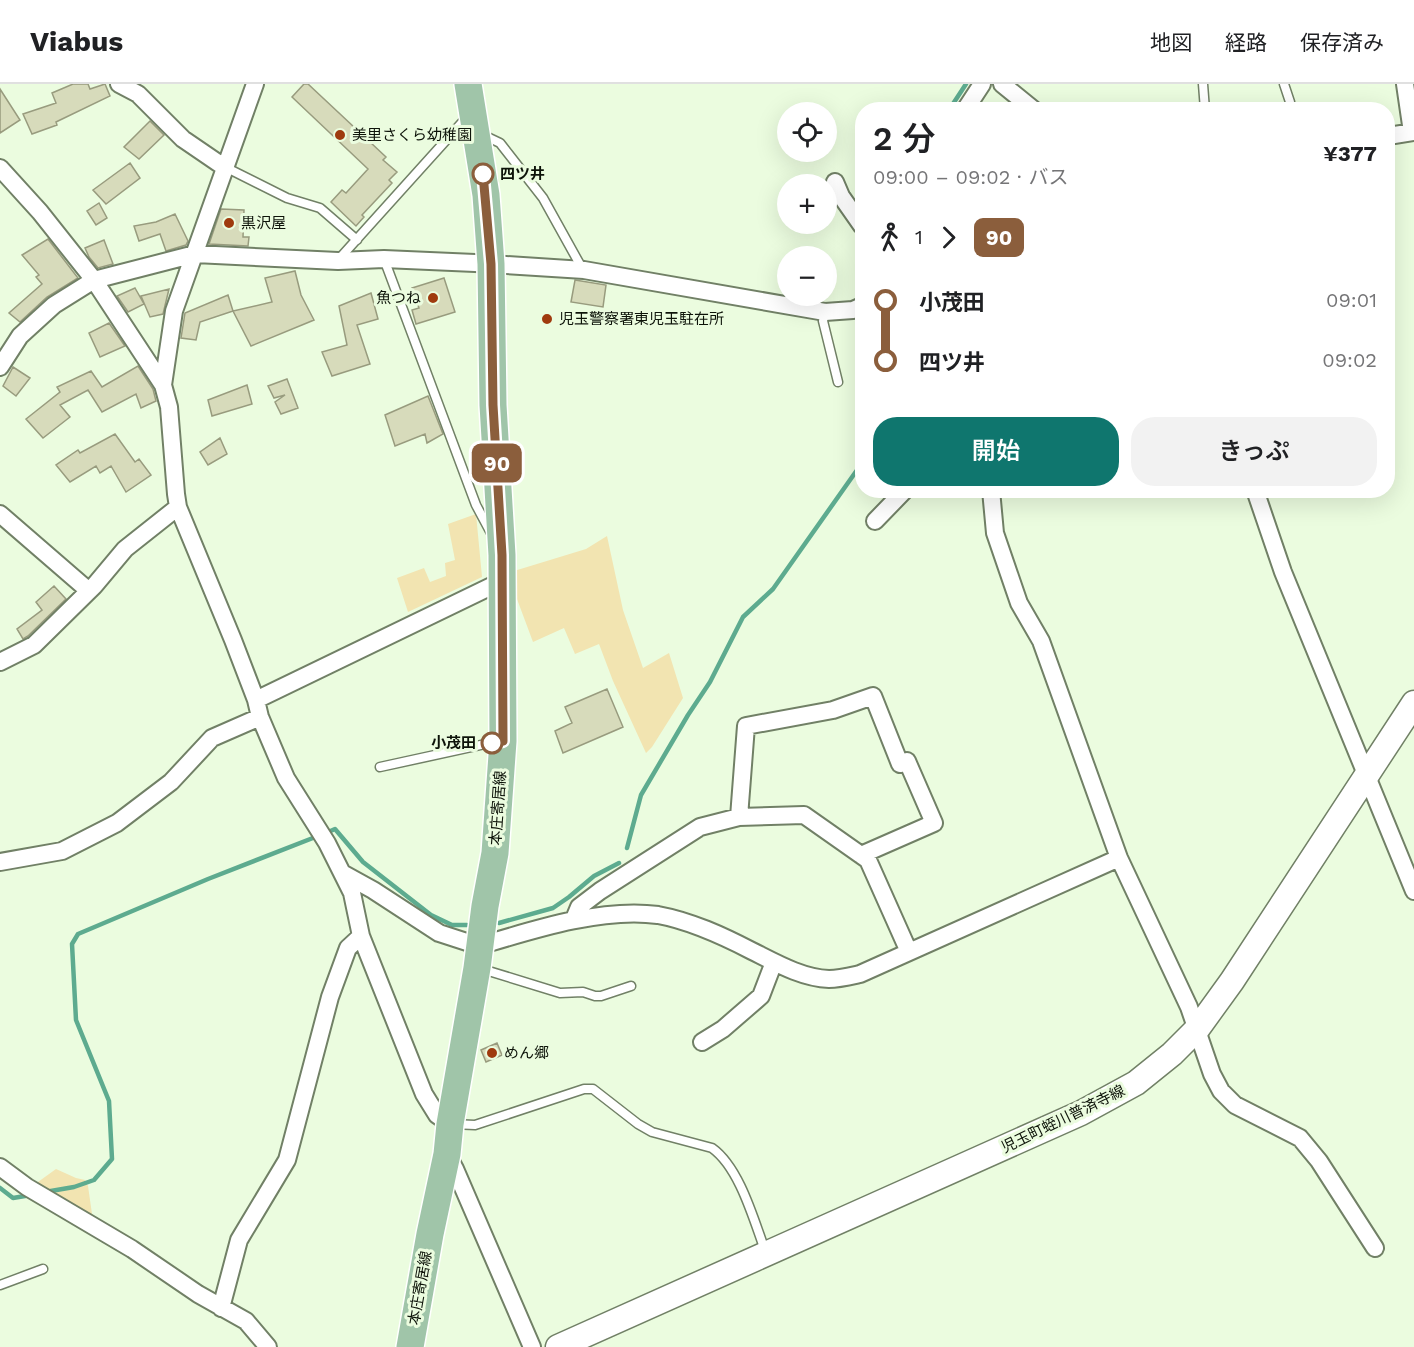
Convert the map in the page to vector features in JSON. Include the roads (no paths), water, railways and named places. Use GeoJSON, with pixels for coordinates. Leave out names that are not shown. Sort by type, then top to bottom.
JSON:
{"type":"FeatureCollection","features":[{"type":"Feature","properties":{"kind":"main road","name":"本庄寄居線"},"geometry":{"type":"LineString","coordinates":[[410,1347],[447,1154],[495,853],[503,741],[502,555],[493,405],[491,264],[486,195],[473,109]]}},
{"type":"Feature","properties":{"kind":"main road","name":"児玉町蛭川普済寺線"},"geometry":{"type":"LineString","coordinates":[[558,1347],[991,1154],[1136,1083],[1172,1054],[1198,1028],[1232,981],[1414,703]]}},
{"type":"Feature","properties":{"kind":"street"},"geometry":{"type":"LineString","coordinates":[[119,84],[138,94],[183,139],[224,167]]}},
{"type":"Feature","properties":{"kind":"street"},"geometry":{"type":"LineString","coordinates":[[163,385],[174,311],[255,84]]}},
{"type":"Feature","properties":{"kind":"street"},"geometry":{"type":"LineString","coordinates":[[970,102],[982,84]]}},
{"type":"Feature","properties":{"kind":"street"},"geometry":{"type":"LineString","coordinates":[[1002,84],[1024,102]]}},
{"type":"Feature","properties":{"kind":"street"},"geometry":{"type":"LineString","coordinates":[[1395,135],[1413,132],[1405,84]]}},
{"type":"Feature","properties":{"kind":"street"},"geometry":{"type":"LineString","coordinates":[[0,168],[40,212],[94,280],[163,385],[169,407],[178,507],[286,778],[327,843],[352,892],[362,936],[424,1094],[437,1115],[450,1124]]}},
{"type":"Feature","properties":{"kind":"street"},"geometry":{"type":"LineString","coordinates":[[837,187],[855,216]]}},
{"type":"Feature","properties":{"kind":"street"},"geometry":{"type":"LineString","coordinates":[[0,366],[20,336],[54,304],[94,280],[195,255],[338,261],[384,259],[584,270],[825,312],[855,309]]}},
{"type":"Feature","properties":{"kind":"street"},"geometry":{"type":"LineString","coordinates":[[875,521],[897,498]]}},
{"type":"Feature","properties":{"kind":"street"},"geometry":{"type":"LineString","coordinates":[[992,498],[995,533],[1019,603],[1041,641],[1119,858],[1198,1028],[1212,1074],[1221,1091],[1235,1105],[1300,1138],[1319,1161],[1375,1248]]}},
{"type":"Feature","properties":{"kind":"street"},"geometry":{"type":"LineString","coordinates":[[1258,498],[1282,572],[1414,891]]}},
{"type":"Feature","properties":{"kind":"street"},"geometry":{"type":"LineString","coordinates":[[0,662],[34,645],[89,591],[125,549],[178,507]]}},
{"type":"Feature","properties":{"kind":"street"},"geometry":{"type":"LineString","coordinates":[[0,514],[89,591]]}},
{"type":"Feature","properties":{"kind":"street"},"geometry":{"type":"LineString","coordinates":[[256,700],[502,581]]}},
{"type":"Feature","properties":{"kind":"street"},"geometry":{"type":"LineString","coordinates":[[739,817],[746,726],[833,710],[873,696],[900,764],[907,761],[934,823],[861,855]]}},
{"type":"Feature","properties":{"kind":"street"},"geometry":{"type":"LineString","coordinates":[[0,862],[62,851],[117,823],[171,782],[212,738],[261,717]]}},
{"type":"Feature","properties":{"kind":"street"},"geometry":{"type":"LineString","coordinates":[[574,919],[579,907],[600,891],[700,827],[739,817],[804,815],[868,860],[909,952]]}},
{"type":"Feature","properties":{"kind":"street"},"geometry":{"type":"LineString","coordinates":[[344,874],[478,957],[574,919],[618,915],[656,915],[685,922],[790,970],[828,979],[860,974],[1119,858]]}},
{"type":"Feature","properties":{"kind":"street"},"geometry":{"type":"LineString","coordinates":[[221,1308],[239,1240],[287,1160],[330,997],[348,948],[362,936]]}},
{"type":"Feature","properties":{"kind":"street"},"geometry":{"type":"LineString","coordinates":[[702,1042],[723,1029],[761,996],[774,962]]}},
{"type":"Feature","properties":{"kind":"street"},"geometry":{"type":"LineString","coordinates":[[447,1154],[532,1347]]}},
{"type":"Feature","properties":{"kind":"street"},"geometry":{"type":"LineString","coordinates":[[0,1167],[33,1191],[132,1249],[198,1294],[246,1321],[268,1347]]}},
{"type":"Feature","properties":{"kind":"lane"},"geometry":{"type":"LineString","coordinates":[[1203,84],[1204,102]]}},
{"type":"Feature","properties":{"kind":"lane"},"geometry":{"type":"LineString","coordinates":[[1284,84],[1290,102]]}},
{"type":"Feature","properties":{"kind":"lane"},"geometry":{"type":"LineString","coordinates":[[338,261],[473,109],[543,198],[584,270]]}},
{"type":"Feature","properties":{"kind":"lane"},"geometry":{"type":"LineString","coordinates":[[224,167],[287,198],[320,208],[357,240]]}},
{"type":"Feature","properties":{"kind":"lane"},"geometry":{"type":"LineString","coordinates":[[384,259],[476,505],[502,555]]}},
{"type":"Feature","properties":{"kind":"lane"},"geometry":{"type":"LineString","coordinates":[[825,312],[823,321],[838,382]]}},
{"type":"Feature","properties":{"kind":"lane"},"geometry":{"type":"LineString","coordinates":[[380,767],[503,741]]}},
{"type":"Feature","properties":{"kind":"lane"},"geometry":{"type":"LineString","coordinates":[[478,957],[560,993],[583,992],[601,996],[631,986]]}},
{"type":"Feature","properties":{"kind":"lane"},"geometry":{"type":"LineString","coordinates":[[450,1124],[475,1125],[584,1089],[592,1089],[652,1132],[712,1148],[718,1152],[736,1180],[766,1253]]}},
{"type":"Feature","properties":{"kind":"lane"},"geometry":{"type":"LineString","coordinates":[[0,1285],[43,1269]]}},
{"type":"Feature","properties":{"kind":"waterway"},"geometry":{"type":"LineString","coordinates":[[954,102],[966,84]]}},
{"type":"Feature","properties":{"kind":"waterway"},"geometry":{"type":"LineString","coordinates":[[627,848],[641,795],[710,682],[743,617],[773,589],[855,473]]}},
{"type":"Feature","properties":{"kind":"waterway"},"geometry":{"type":"LineString","coordinates":[[326,833],[335,829],[363,862],[431,915],[452,925],[467,925]]}},
{"type":"Feature","properties":{"kind":"waterway"},"geometry":{"type":"LineString","coordinates":[[45,1192],[74,1187],[94,1180],[112,1159],[109,1101],[76,1020],[72,944],[78,934],[318,836]]}},
{"type":"Feature","properties":{"kind":"waterway"},"geometry":{"type":"LineString","coordinates":[[499,923],[553,908],[594,876],[619,863]]}},
{"type":"Feature","properties":{"kind":"waterway"},"geometry":{"type":"LineString","coordinates":[[0,1188],[13,1198],[31,1195]]}},
{"type":"Feature","properties":{"kind":"place","name":"美里さくら幼稚園"},"geometry":{"type":"Point","coordinates":[340,135]}},
{"type":"Feature","properties":{"kind":"place","name":"四ツ井"},"geometry":{"type":"Point","coordinates":[483,174]}},
{"type":"Feature","properties":{"kind":"place","name":"黒沢屋"},"geometry":{"type":"Point","coordinates":[229,223]}},
{"type":"Feature","properties":{"kind":"place","name":"魚つね"},"geometry":{"type":"Point","coordinates":[433,298]}},
{"type":"Feature","properties":{"kind":"place","name":"児玉警察署東児玉駐在所"},"geometry":{"type":"Point","coordinates":[547,319]}},
{"type":"Feature","properties":{"kind":"place","name":"小茂田"},"geometry":{"type":"Point","coordinates":[492,743]}},
{"type":"Feature","properties":{"kind":"place","name":"めん郷"},"geometry":{"type":"Point","coordinates":[492,1053]}}]}
